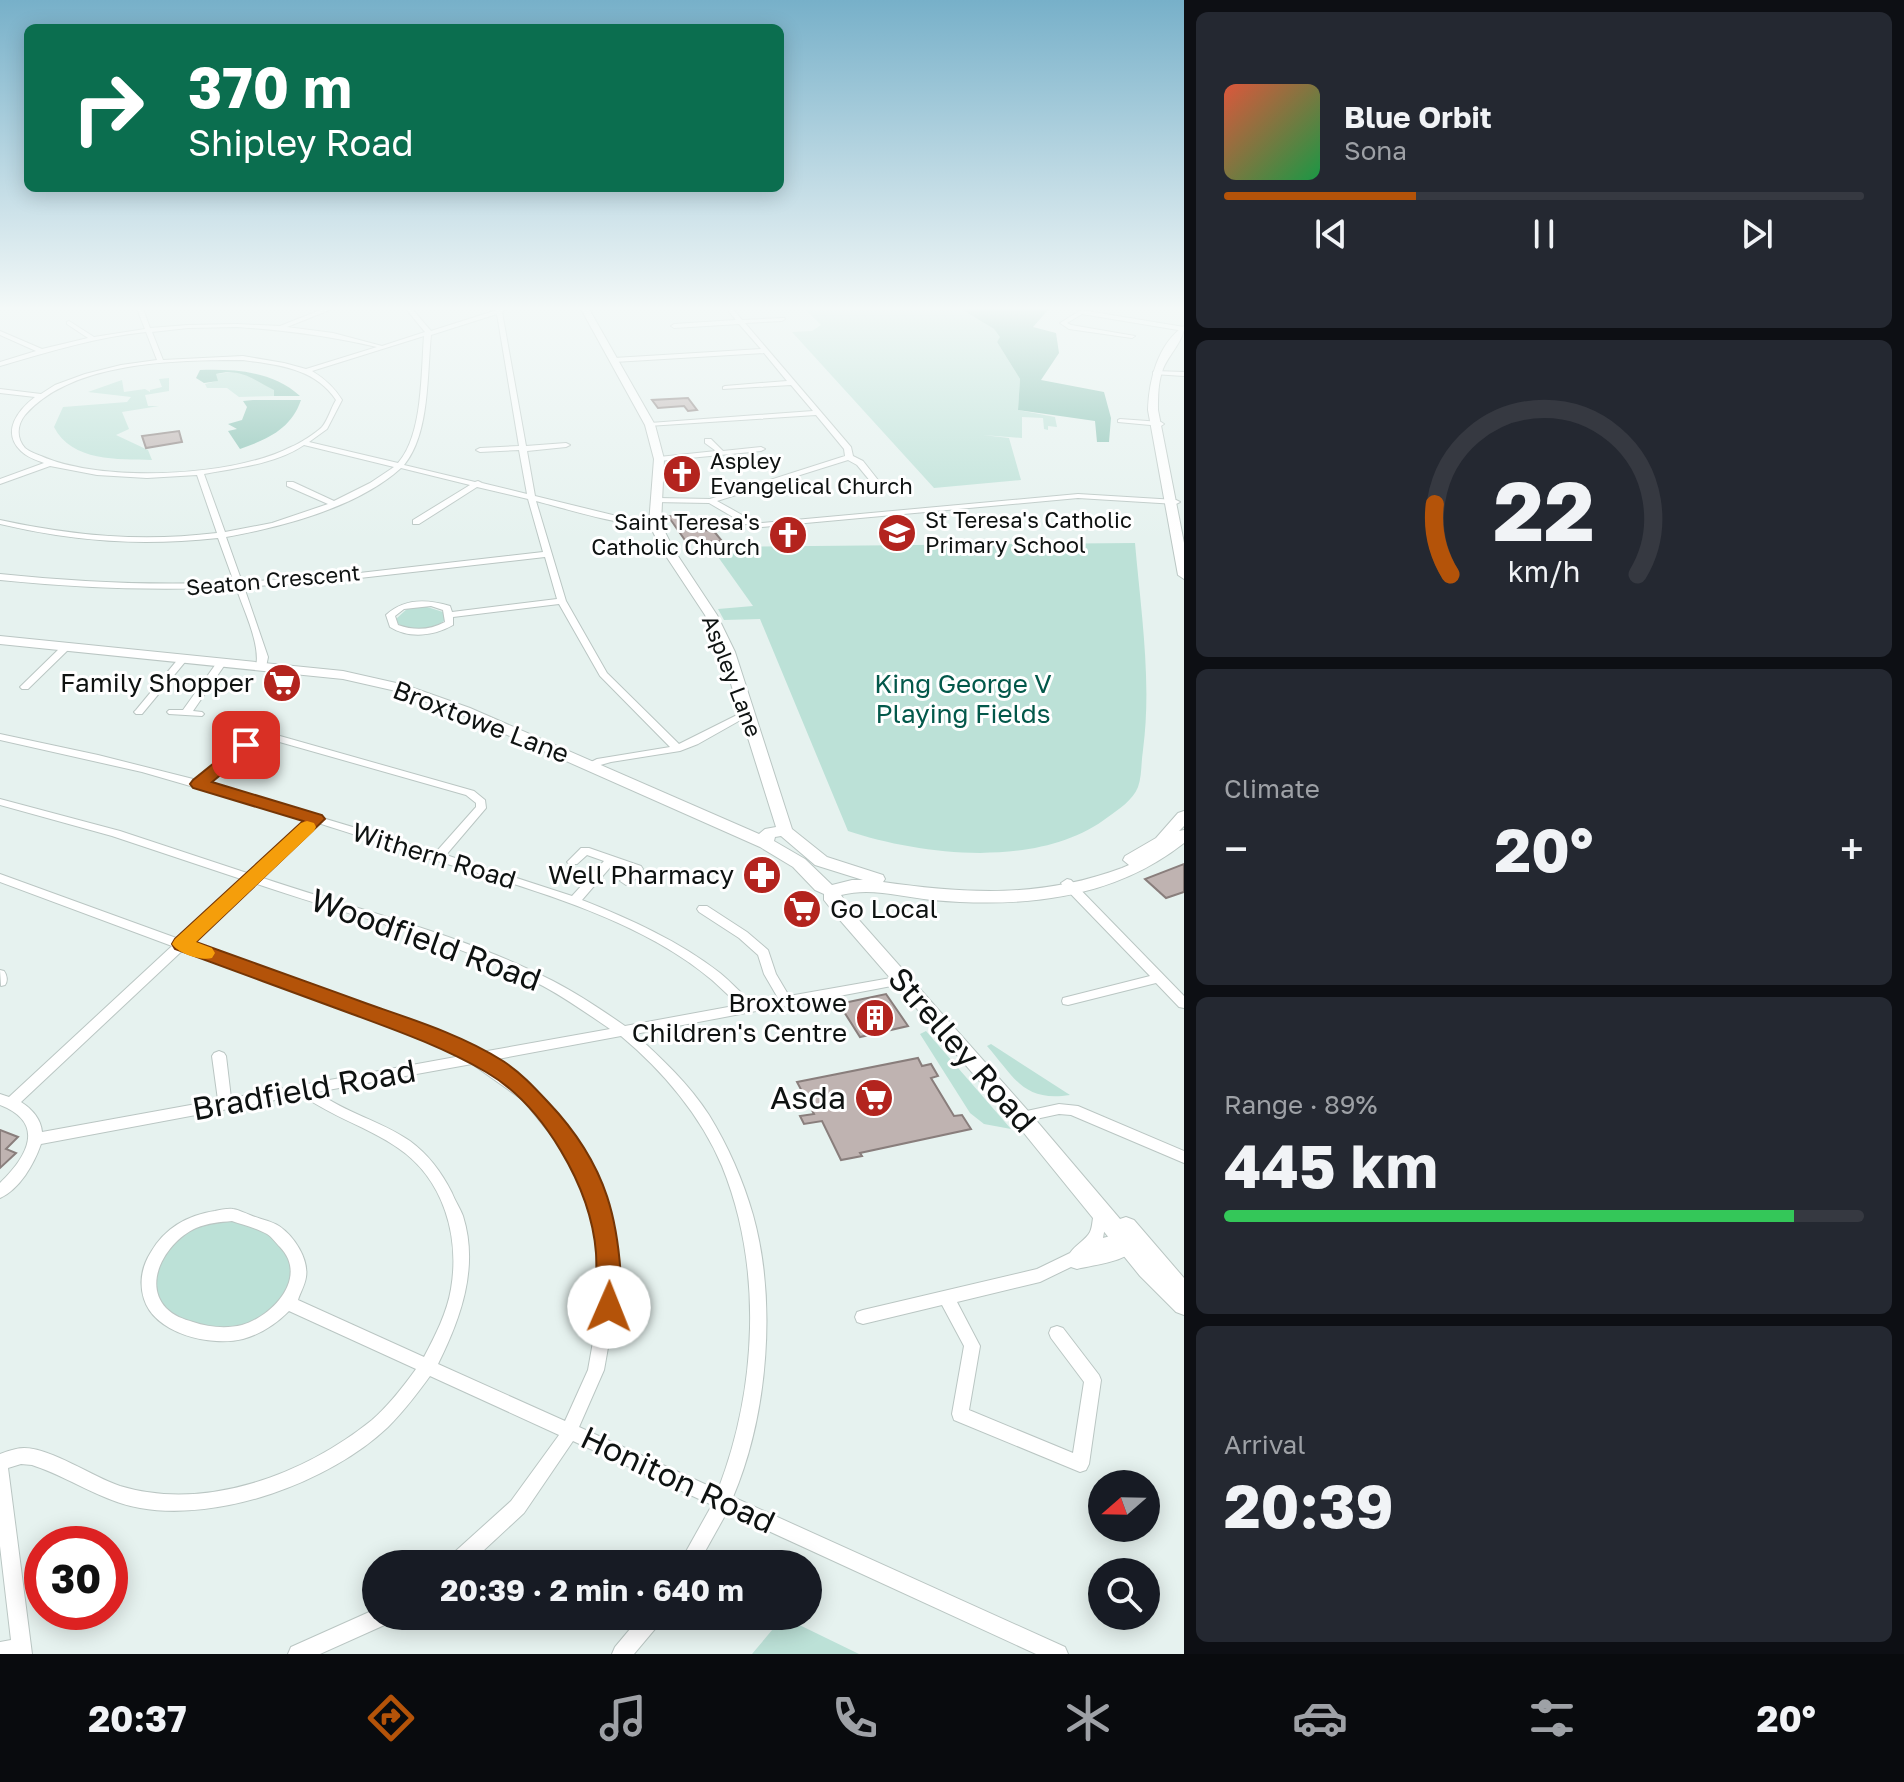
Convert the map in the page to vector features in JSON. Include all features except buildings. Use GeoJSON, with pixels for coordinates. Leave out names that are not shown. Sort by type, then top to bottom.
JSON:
{"type":"FeatureCollection","features":[{"type":"Feature","properties":{"kind":"main road"},"geometry":{"type":"LineString","coordinates":[[629,386],[650,425],[659,459],[655,524]]}},
{"type":"Feature","properties":{"kind":"main road"},"geometry":{"type":"LineString","coordinates":[[1159,386],[1158,424],[1184,539]]}},
{"type":"Feature","properties":{"kind":"main road"},"geometry":{"type":"LineString","coordinates":[[1176,506],[1184,575]]}},
{"type":"Feature","properties":{"kind":"main road","name":"Aspley Lane"},"geometry":{"type":"LineString","coordinates":[[655,524],[668,550],[711,615],[738,678],[785,831]]}},
{"type":"Feature","properties":{"kind":"main road","name":"Broxtowe Lane"},"geometry":{"type":"LineString","coordinates":[[0,640],[343,675],[420,694],[766,843],[798,862],[819,885],[832,891]]}},
{"type":"Feature","properties":{"kind":"main road"},"geometry":{"type":"LineString","coordinates":[[1069,885],[1127,863],[1162,841],[1184,816]]}},
{"type":"Feature","properties":{"kind":"main road"},"geometry":{"type":"LineString","coordinates":[[766,843],[765,837],[771,832],[785,831],[792,834],[810,854],[851,878],[983,898],[1069,885],[1139,868],[1184,835]]}},
{"type":"Feature","properties":{"kind":"main road"},"geometry":{"type":"LineString","coordinates":[[832,891],[851,878]]}},
{"type":"Feature","properties":{"kind":"main road","name":"Strelley Road"},"geometry":{"type":"LineString","coordinates":[[832,891],[833,900],[839,908],[1098,1206],[1116,1216],[1130,1241],[1184,1305]]}},
{"type":"Feature","properties":{"kind":"main road","name":"Strelley Road"},"geometry":{"type":"LineString","coordinates":[[1130,1241],[1184,1296]]}},
{"type":"Feature","properties":{"kind":"street"},"geometry":{"type":"LineString","coordinates":[[66,386],[42,396],[21,413],[15,424],[15,432],[26,452],[48,464],[113,475],[200,473],[267,458],[305,443],[333,420],[339,400],[329,386]]}},
{"type":"Feature","properties":{"kind":"street"},"geometry":{"type":"LineString","coordinates":[[0,522],[54,534],[100,538],[170,538],[222,533],[284,520],[335,504],[369,488],[399,465],[410,452],[421,386]]}},
{"type":"Feature","properties":{"kind":"street"},"geometry":{"type":"LineString","coordinates":[[515,386],[531,497],[562,601],[603,674],[677,748]]}},
{"type":"Feature","properties":{"kind":"street"},"geometry":{"type":"LineString","coordinates":[[725,388],[749,386]]}},
{"type":"Feature","properties":{"kind":"street"},"geometry":{"type":"LineString","coordinates":[[794,386],[848,449],[849,457]]}},
{"type":"Feature","properties":{"kind":"street"},"geometry":{"type":"LineString","coordinates":[[0,391],[42,396]]}},
{"type":"Feature","properties":{"kind":"street"},"geometry":{"type":"LineString","coordinates":[[650,425],[817,413]]}},
{"type":"Feature","properties":{"kind":"street"},"geometry":{"type":"LineString","coordinates":[[1120,421],[1158,424]]}},
{"type":"Feature","properties":{"kind":"street"},"geometry":{"type":"LineString","coordinates":[[708,441],[722,453]]}},
{"type":"Feature","properties":{"kind":"street"},"geometry":{"type":"LineString","coordinates":[[305,443],[629,521],[655,524]]}},
{"type":"Feature","properties":{"kind":"street"},"geometry":{"type":"LineString","coordinates":[[480,450],[566,445]]}},
{"type":"Feature","properties":{"kind":"street"},"geometry":{"type":"LineString","coordinates":[[659,459],[756,452]]}},
{"type":"Feature","properties":{"kind":"street"},"geometry":{"type":"LineString","coordinates":[[657,500],[711,501],[849,457],[860,463],[874,480]]}},
{"type":"Feature","properties":{"kind":"street"},"geometry":{"type":"LineString","coordinates":[[0,482],[48,464]]}},
{"type":"Feature","properties":{"kind":"street"},"geometry":{"type":"LineString","coordinates":[[200,473],[263,657],[261,667]]}},
{"type":"Feature","properties":{"kind":"street"},"geometry":{"type":"LineString","coordinates":[[416,522],[478,483]]}},
{"type":"Feature","properties":{"kind":"street"},"geometry":{"type":"LineString","coordinates":[[290,484],[335,504]]}},
{"type":"Feature","properties":{"kind":"street"},"geometry":{"type":"LineString","coordinates":[[711,501],[748,522],[762,525],[1078,496],[1176,506]]}},
{"type":"Feature","properties":{"kind":"street","name":"Seaton Crescent"},"geometry":{"type":"LineString","coordinates":[[0,577],[114,588],[239,585],[546,554]]}},
{"type":"Feature","properties":{"kind":"street"},"geometry":{"type":"LineString","coordinates":[[449,615],[562,601]]}},
{"type":"Feature","properties":{"kind":"street"},"geometry":{"type":"LineString","coordinates":[[428,603],[445,607],[449,615],[452,621],[441,629],[411,633],[394,627],[390,615],[401,607],[428,603]]}},
{"type":"Feature","properties":{"kind":"street"},"geometry":{"type":"LineString","coordinates":[[25,687],[65,648]]}},
{"type":"Feature","properties":{"kind":"street"},"geometry":{"type":"LineString","coordinates":[[139,712],[182,660]]}},
{"type":"Feature","properties":{"kind":"street"},"geometry":{"type":"LineString","coordinates":[[186,713],[221,663]]}},
{"type":"Feature","properties":{"kind":"street"},"geometry":{"type":"LineString","coordinates":[[172,712],[199,714]]}},
{"type":"Feature","properties":{"kind":"street"},"geometry":{"type":"LineString","coordinates":[[590,765],[677,748],[703,738],[723,725],[750,718]]}},
{"type":"Feature","properties":{"kind":"street","name":"Withern Road"},"geometry":{"type":"LineString","coordinates":[[0,737],[102,757],[199,784],[574,901],[624,922],[673,949],[723,984],[750,1009]]}},
{"type":"Feature","properties":{"kind":"street"},"geometry":{"type":"LineString","coordinates":[[199,784],[246,745],[268,737],[470,793],[481,802],[481,808],[438,857]]}},
{"type":"Feature","properties":{"kind":"street","name":"Woodfield Road"},"geometry":{"type":"LineString","coordinates":[[0,802],[71,819],[525,972],[581,1001],[626,1032],[691,1102],[714,1136],[745,1204],[757,1259],[760,1328],[744,1434],[723,1501],[696,1550]]}},
{"type":"Feature","properties":{"kind":"street"},"geometry":{"type":"LineString","coordinates":[[0,1192],[23,1170],[36,1139],[31,1118],[6,1101],[316,819]]}},
{"type":"Feature","properties":{"kind":"street"},"geometry":{"type":"LineString","coordinates":[[573,862],[585,850],[637,869],[626,881]]}},
{"type":"Feature","properties":{"kind":"street"},"geometry":{"type":"LineString","coordinates":[[574,901],[611,860]]}},
{"type":"Feature","properties":{"kind":"street"},"geometry":{"type":"LineString","coordinates":[[0,878],[436,1037],[479,1058],[518,1085],[559,1129],[583,1166],[603,1223],[610,1279],[605,1333],[591,1384],[569,1431],[531,1490],[508,1517],[471,1550]]}},
{"type":"Feature","properties":{"kind":"street"},"geometry":{"type":"LineString","coordinates":[[1069,885],[1184,1004]]}},
{"type":"Feature","properties":{"kind":"street"},"geometry":{"type":"LineString","coordinates":[[703,909],[764,953],[770,974],[787,1003]]}},
{"type":"Feature","properties":{"kind":"street"},"geometry":{"type":"LineString","coordinates":[[1068,1001],[1159,978]]}},
{"type":"Feature","properties":{"kind":"street","name":"Bradfield Road"},"geometry":{"type":"LineString","coordinates":[[36,1139],[902,980]]}},
{"type":"Feature","properties":{"kind":"street"},"geometry":{"type":"LineString","coordinates":[[219,1056],[225,1104]]}},
{"type":"Feature","properties":{"kind":"street"},"geometry":{"type":"LineString","coordinates":[[0,1462],[30,1457],[121,1495],[163,1502],[202,1501],[246,1493],[311,1468],[352,1445],[406,1397],[428,1367],[450,1321],[460,1285],[461,1241],[447,1195],[425,1164],[398,1139],[315,1099],[304,1090]]}},
{"type":"Feature","properties":{"kind":"street"},"geometry":{"type":"LineString","coordinates":[[1022,1117],[1059,1109],[1073,1110],[1184,1157]]}},
{"type":"Feature","properties":{"kind":"street"},"geometry":{"type":"LineString","coordinates":[[1066,1265],[1097,1235],[1101,1224],[1098,1206]]}},
{"type":"Feature","properties":{"kind":"street"},"geometry":{"type":"LineString","coordinates":[[218,1216],[244,1217],[279,1231],[299,1257],[296,1284],[288,1303],[262,1325],[243,1333],[205,1335],[185,1329],[159,1312],[148,1287],[149,1273],[162,1245],[184,1227],[218,1216]]}},
{"type":"Feature","properties":{"kind":"street"},"geometry":{"type":"LineString","coordinates":[[863,1317],[1002,1286],[1066,1265],[1095,1260],[1130,1241]]}},
{"type":"Feature","properties":{"kind":"street"},"geometry":{"type":"LineString","coordinates":[[947,1299],[972,1346],[960,1414],[1080,1464],[1093,1380],[1057,1333]]}},
{"type":"Feature","properties":{"kind":"street","name":"Honiton Road"},"geometry":{"type":"LineString","coordinates":[[288,1303],[1058,1654]]}},
{"type":"Feature","properties":{"kind":"street"},"geometry":{"type":"LineString","coordinates":[[0,1469],[22,1651],[0,1652]]}},
{"type":"Feature","properties":{"kind":"street"},"geometry":{"type":"LineString","coordinates":[[298,1654],[362,1625]]}},
{"type":"Feature","properties":{"kind":"street"},"geometry":{"type":"LineString","coordinates":[[622,1654],[642,1630]]}},
{"type":"Feature","properties":{"kind":"green space"},"geometry":{"type":"Polygon","coordinates":[[[104,386],[123,386],[124,392],[145,389],[150,392],[169,386],[169,391],[145,395],[148,406],[159,406],[122,412],[129,429],[116,435],[148,450],[152,460],[84,453],[72,447],[54,427],[63,407],[127,402],[131,397],[88,392],[104,386]]]}},
{"type":"Feature","properties":{"kind":"green space"},"geometry":{"type":"Polygon","coordinates":[[[266,386],[286,386],[300,396],[274,396],[274,390],[266,386]]]}},
{"type":"Feature","properties":{"kind":"green space"},"geometry":{"type":"Polygon","coordinates":[[[268,386],[275,390],[274,396],[239,397],[227,388],[207,388],[268,386]]]}},
{"type":"Feature","properties":{"kind":"green space"},"geometry":{"type":"Polygon","coordinates":[[[841,386],[1020,386],[1018,410],[1055,417],[1057,427],[1048,426],[1048,430],[1044,429],[1043,418],[1022,417],[1022,438],[983,435],[1009,438],[1021,480],[934,488],[841,386]]]}},
{"type":"Feature","properties":{"kind":"green space"},"geometry":{"type":"Polygon","coordinates":[[[1020,386],[1073,386],[1104,392],[1111,418],[1109,442],[1097,442],[1095,421],[1018,410],[1020,386]]]}},
{"type":"Feature","properties":{"kind":"green space"},"geometry":{"type":"Polygon","coordinates":[[[301,400],[285,426],[240,449],[228,431],[237,429],[228,424],[242,420],[247,407],[243,401],[301,400]]]}},
{"type":"Feature","properties":{"kind":"green space","name":"King George V Playing Fields"},"geometry":{"type":"Polygon","coordinates":[[[1135,543],[1145,647],[1146,699],[1141,774],[1136,792],[1117,811],[1080,834],[1049,845],[981,853],[911,847],[848,831],[760,619],[724,620],[718,609],[753,606],[711,547],[1135,543]]]}},
{"type":"Feature","properties":{"kind":"green space"},"geometry":{"type":"Polygon","coordinates":[[[424,606],[443,612],[445,620],[421,630],[397,623],[396,619],[408,608],[424,606]]]}},
{"type":"Feature","properties":{"kind":"green space"},"geometry":{"type":"Polygon","coordinates":[[[926,1031],[1011,1129],[984,1124],[970,1113],[920,1034],[926,1031]]]}},
{"type":"Feature","properties":{"kind":"green space"},"geometry":{"type":"Polygon","coordinates":[[[991,1044],[1070,1095],[1041,1095],[1030,1091],[1005,1068],[987,1046],[991,1044]]]}},
{"type":"Feature","properties":{"kind":"green space"},"geometry":{"type":"Polygon","coordinates":[[[221,1221],[256,1228],[279,1242],[289,1260],[289,1281],[280,1301],[263,1318],[239,1328],[210,1330],[168,1311],[160,1302],[156,1279],[164,1255],[181,1235],[195,1227],[221,1221]]]}},
{"type":"Feature","properties":{"kind":"green space"},"geometry":{"type":"Polygon","coordinates":[[[772,1630],[810,1630],[859,1654],[752,1654],[772,1630]]]}},
{"type":"Feature","properties":{"kind":"slow traffic"},"geometry":{"type":"LineString","coordinates":[[205,953],[182,944],[307,827]]}},
{"type":"Feature","properties":{"kind":"place","name":"Aspley Evangelical Church"},"geometry":{"type":"Point","coordinates":[682,474]}},
{"type":"Feature","properties":{"kind":"place","name":"St Teresa's Catholic Primary School"},"geometry":{"type":"Point","coordinates":[897,533]}},
{"type":"Feature","properties":{"kind":"place","name":"Saint Teresa's Catholic Church"},"geometry":{"type":"Point","coordinates":[788,535]}},
{"type":"Feature","properties":{"kind":"place","name":"Family Shopper"},"geometry":{"type":"Point","coordinates":[282,683]}},
{"type":"Feature","properties":{"kind":"place","name":"Well Pharmacy"},"geometry":{"type":"Point","coordinates":[762,875]}},
{"type":"Feature","properties":{"kind":"place","name":"Go Local"},"geometry":{"type":"Point","coordinates":[802,909]}},
{"type":"Feature","properties":{"kind":"place","name":"Broxtowe Children's Centre"},"geometry":{"type":"Point","coordinates":[875,1018]}},
{"type":"Feature","properties":{"kind":"place","name":"Asda"},"geometry":{"type":"Point","coordinates":[874,1098]}},
{"type":"Feature","properties":{"kind":"route"},"geometry":{"type":"LineString","coordinates":[[246,745],[199,784],[316,819],[182,944],[436,1037],[496,1067],[518,1085],[544,1110],[572,1147],[596,1197],[608,1251],[609,1307]]}}]}
